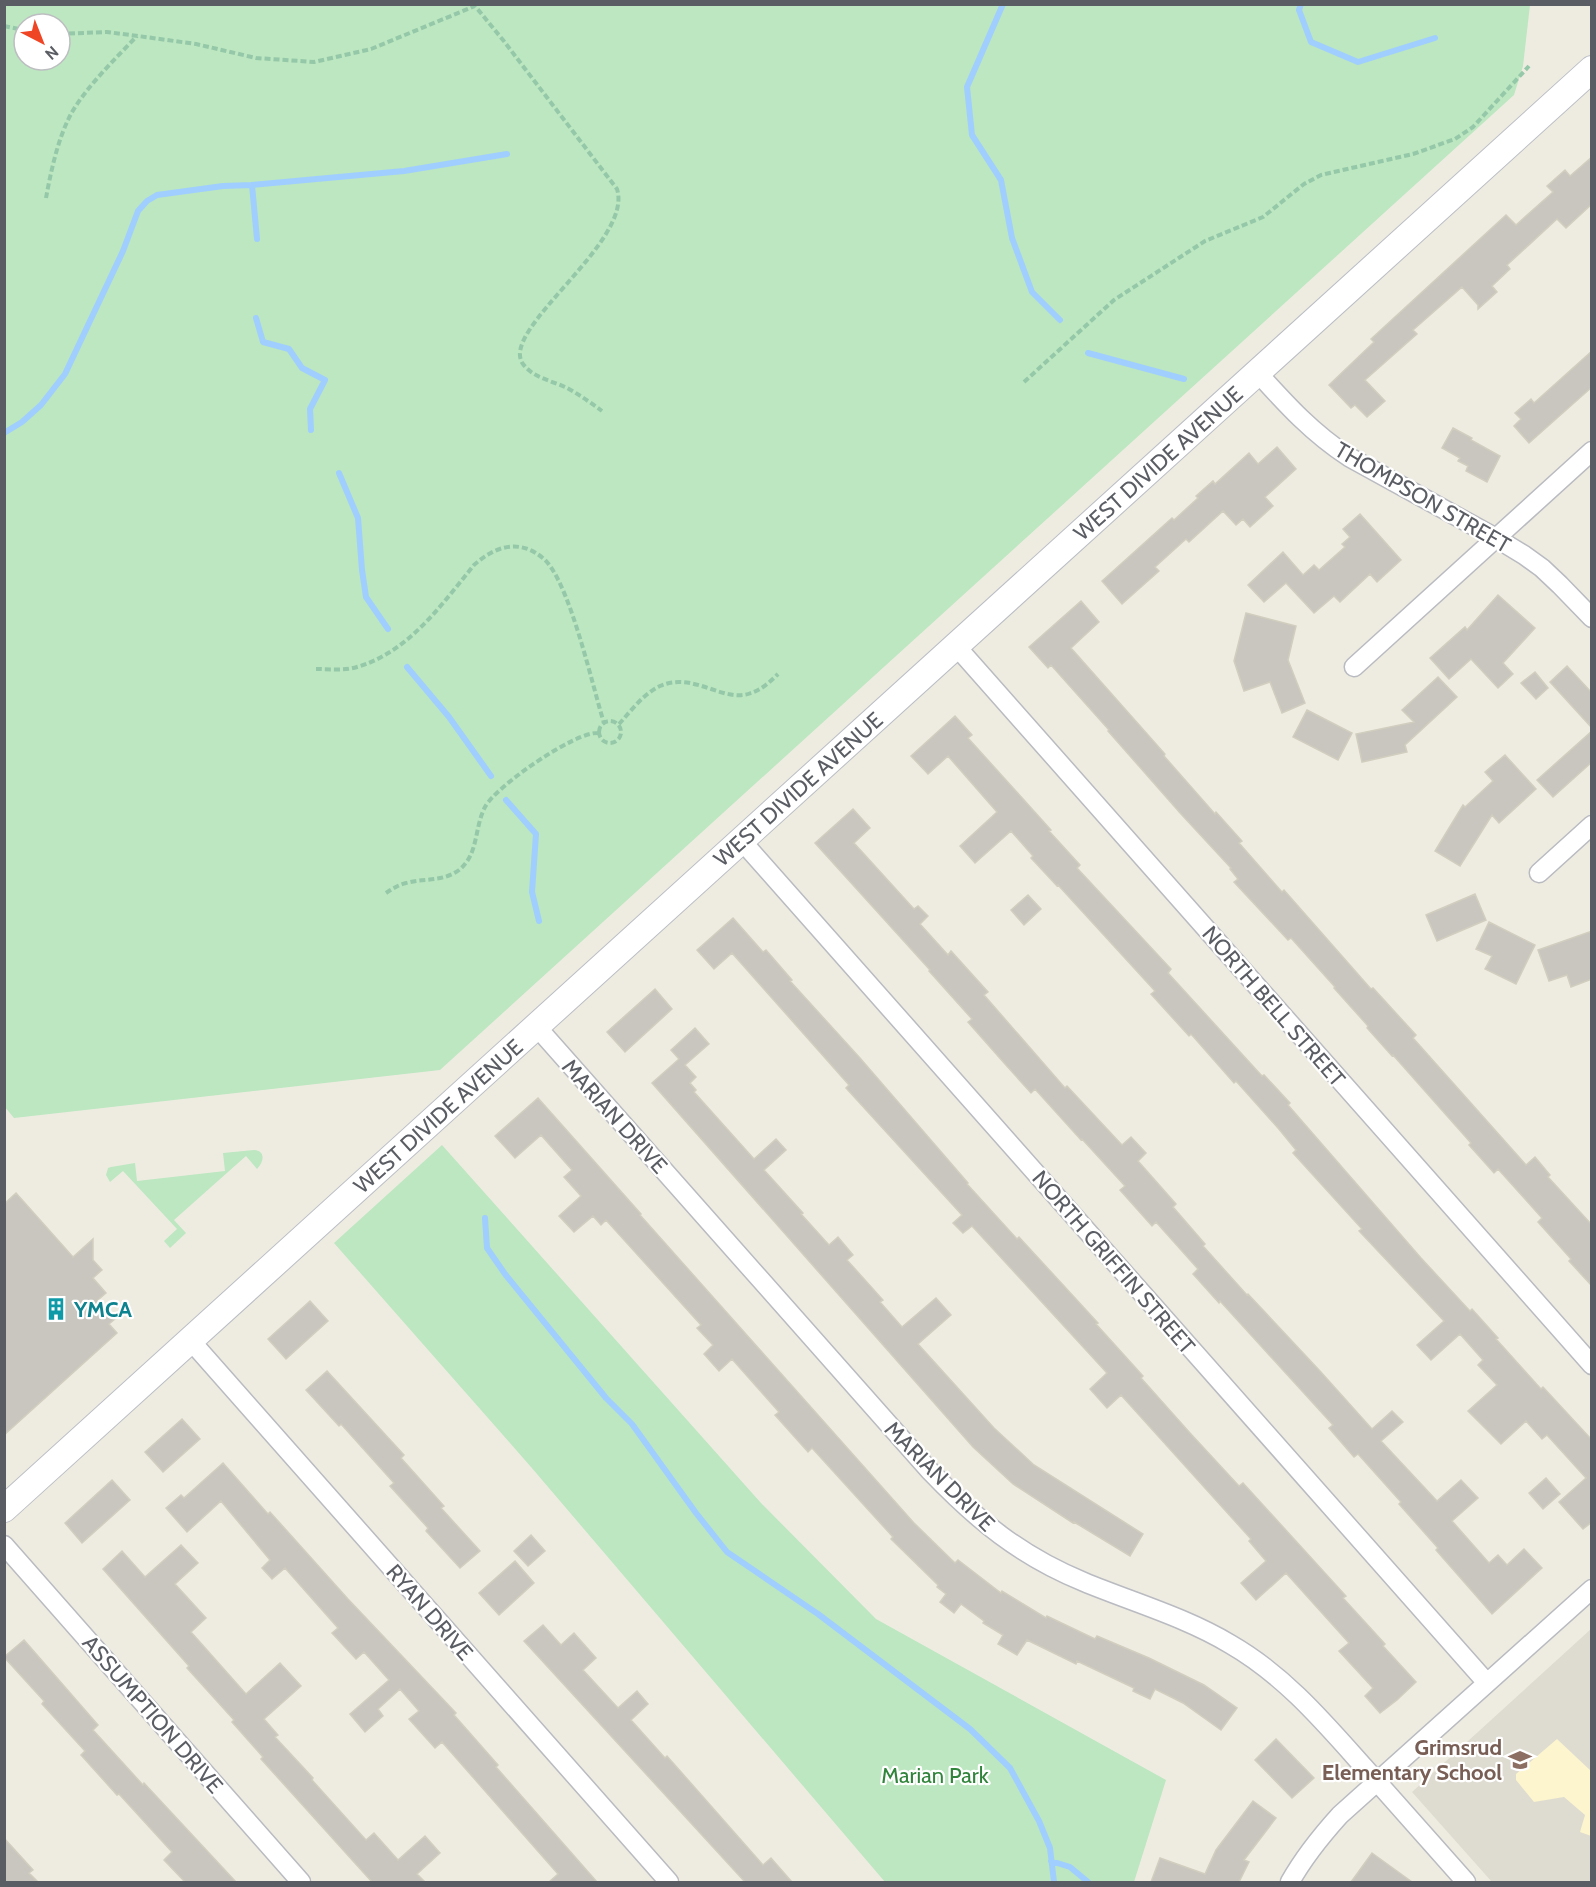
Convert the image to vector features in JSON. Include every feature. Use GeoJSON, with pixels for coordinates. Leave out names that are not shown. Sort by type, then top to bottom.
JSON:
{"type":"FeatureCollection","features":[{"type":"Feature","properties":{"kind":"street","name":"WEST DIVIDE AVENUE"},"geometry":{"type":"LineString","coordinates":[[4,1509],[1592,69]]}},
{"type":"Feature","properties":{"kind":"street","name":"THOMPSON STREET"},"geometry":{"type":"LineString","coordinates":[[1257,372],[1297,417],[1330,445],[1496,538],[1542,568],[1592,618]]}},
{"type":"Feature","properties":{"kind":"street"},"geometry":{"type":"LineString","coordinates":[[1354,667],[1592,451]]}},
{"type":"Feature","properties":{"kind":"street","name":"NORTH BELL STREET"},"geometry":{"type":"LineString","coordinates":[[956,646],[1592,1365]]}},
{"type":"Feature","properties":{"kind":"street"},"geometry":{"type":"LineString","coordinates":[[1539,873],[1592,825]]}},
{"type":"Feature","properties":{"kind":"street","name":"NORTH GRIFFIN STREET"},"geometry":{"type":"LineString","coordinates":[[741,840],[1487,1683]]}},
{"type":"Feature","properties":{"kind":"street","name":"MARIAN DRIVE"},"geometry":{"type":"LineString","coordinates":[[536,1026],[930,1471],[979,1519],[1004,1539],[1056,1570],[1209,1632],[1254,1659],[1316,1713],[1466,1882]]}},
{"type":"Feature","properties":{"kind":"street","name":"RYAN DRIVE"},"geometry":{"type":"LineString","coordinates":[[191,1341],[669,1882]]}},
{"type":"Feature","properties":{"kind":"street","name":"ASSUMPTION DRIVE"},"geometry":{"type":"LineString","coordinates":[[4,1545],[301,1882]]}},
{"type":"Feature","properties":{"kind":"street"},"geometry":{"type":"LineString","coordinates":[[1290,1882],[1305,1857],[1341,1815],[1592,1589]]}},
{"type":"Feature","properties":{"kind":"path"},"geometry":{"type":"LineString","coordinates":[[72,33],[107,32],[196,44],[256,58],[314,62],[371,49],[475,6],[617,189],[619,195],[616,212],[603,236],[583,266],[529,329],[520,345],[519,352],[521,360],[530,371],[568,388],[602,411]]}},
{"type":"Feature","properties":{"kind":"path"},"geometry":{"type":"LineString","coordinates":[[45,198],[54,159],[71,114],[99,76],[138,36]]}},
{"type":"Feature","properties":{"kind":"path"},"geometry":{"type":"LineString","coordinates":[[1024,382],[1114,300],[1205,241],[1263,217],[1304,184],[1321,175],[1413,154],[1455,139],[1473,127],[1528,66]]}},
{"type":"Feature","properties":{"kind":"path"},"geometry":{"type":"LineString","coordinates":[[1473,127],[1478,133]]}},
{"type":"Feature","properties":{"kind":"path"},"geometry":{"type":"LineString","coordinates":[[316,669],[356,668],[383,655],[404,642],[428,621],[482,558],[497,549],[520,548],[544,559],[558,580],[572,617],[604,723]]}},
{"type":"Feature","properties":{"kind":"path"},"geometry":{"type":"LineString","coordinates":[[619,724],[649,692],[668,683],[691,683],[743,696],[760,689],[778,674]]}},
{"type":"Feature","properties":{"kind":"path"},"geometry":{"type":"LineString","coordinates":[[612,721],[619,724],[621,735],[615,742],[604,742],[599,729],[604,723],[612,721]]}},
{"type":"Feature","properties":{"kind":"path"},"geometry":{"type":"LineString","coordinates":[[386,893],[405,883],[447,877],[456,872],[471,856],[482,814],[492,796],[567,743],[587,733],[599,733]]}},
{"type":"Feature","properties":{"kind":"shaded area","name":"Grimsrud Elementary School"},"geometry":{"type":"Polygon","coordinates":[[[1591,1629],[1591,1882],[1492,1882],[1412,1792],[1591,1629]]]}},
{"type":"Feature","properties":{"kind":"green space"},"geometry":{"type":"Polygon","coordinates":[[[5,4],[1530,5],[1523,66],[1514,95],[440,1070],[14,1118],[4,1106],[5,4]]]}},
{"type":"Feature","properties":{"kind":"green space","name":"Marian Park"},"geometry":{"type":"Polygon","coordinates":[[[442,1145],[761,1503],[876,1619],[1166,1780],[1134,1882],[885,1882],[531,1467],[334,1243],[442,1145]]]}},
{"type":"Feature","properties":{"kind":"green space"},"geometry":{"type":"Polygon","coordinates":[[[254,1150],[261,1152],[263,1157],[257,1169],[246,1156],[174,1220],[186,1233],[170,1248],[164,1241],[177,1229],[123,1171],[110,1182],[106,1175],[108,1168],[135,1163],[137,1181],[225,1171],[223,1153],[254,1150]]]}},
{"type":"Feature","properties":{"kind":"sand"},"geometry":{"type":"Polygon","coordinates":[[[1557,1739],[1591,1771],[1591,1836],[1580,1832],[1585,1815],[1564,1797],[1534,1802],[1516,1780],[1516,1774],[1557,1739]]]}},
{"type":"Feature","properties":{"kind":"building"},"geometry":{"type":"Polygon","coordinates":[[[1592,157],[1592,204],[1566,228],[1557,219],[1507,265],[1510,269],[1492,286],[1497,292],[1478,309],[1478,305],[1462,287],[1413,330],[1417,334],[1365,380],[1385,401],[1367,417],[1355,405],[1351,408],[1329,385],[1374,342],[1371,339],[1506,215],[1516,225],[1553,192],[1547,186],[1565,170],[1570,176],[1592,157]]]}},
{"type":"Feature","properties":{"kind":"building"},"geometry":{"type":"Polygon","coordinates":[[[1592,351],[1592,387],[1529,443],[1514,426],[1521,419],[1515,413],[1531,399],[1534,403],[1592,351]]]}},
{"type":"Feature","properties":{"kind":"building"},"geometry":{"type":"Polygon","coordinates":[[[1453,428],[1500,456],[1487,482],[1466,471],[1468,466],[1458,461],[1460,458],[1442,448],[1453,428]]]}},
{"type":"Feature","properties":{"kind":"building"},"geometry":{"type":"Polygon","coordinates":[[[1277,447],[1296,469],[1265,497],[1273,506],[1250,527],[1243,519],[1236,525],[1223,511],[1189,542],[1186,539],[1155,567],[1159,571],[1122,604],[1102,581],[1172,518],[1174,520],[1213,481],[1215,484],[1249,453],[1258,464],[1277,447]]]}},
{"type":"Feature","properties":{"kind":"building"},"geometry":{"type":"Polygon","coordinates":[[[1360,514],[1401,560],[1377,582],[1370,574],[1340,602],[1334,596],[1314,613],[1286,583],[1264,602],[1248,585],[1283,552],[1303,575],[1314,565],[1319,570],[1345,547],[1342,544],[1350,537],[1343,529],[1360,514]]]}},
{"type":"Feature","properties":{"kind":"building"},"geometry":{"type":"Polygon","coordinates":[[[1498,595],[1535,628],[1503,663],[1513,674],[1498,688],[1471,659],[1449,679],[1430,658],[1465,627],[1467,630],[1498,595]]]}},
{"type":"Feature","properties":{"kind":"building"},"geometry":{"type":"Polygon","coordinates":[[[1081,601],[1099,622],[1071,648],[1215,814],[1216,812],[1242,841],[1239,843],[1282,892],[1284,890],[1371,989],[1373,988],[1416,1035],[1413,1038],[1526,1165],[1535,1157],[1550,1175],[1548,1177],[1592,1225],[1592,1286],[1538,1222],[1542,1218],[1498,1169],[1494,1173],[1469,1145],[1471,1143],[1367,1028],[1368,1026],[1335,987],[1291,938],[1288,940],[1234,882],[1238,879],[1231,868],[1051,665],[1048,668],[1029,647],[1081,601]]]}},
{"type":"Feature","properties":{"kind":"building"},"geometry":{"type":"Polygon","coordinates":[[[1246,613],[1296,626],[1288,660],[1305,703],[1282,713],[1270,682],[1244,691],[1234,661],[1246,613]]]}},
{"type":"Feature","properties":{"kind":"building"},"geometry":{"type":"Polygon","coordinates":[[[1567,666],[1592,693],[1592,728],[1550,682],[1567,666]]]}},
{"type":"Feature","properties":{"kind":"building"},"geometry":{"type":"Polygon","coordinates":[[[1535,672],[1548,688],[1536,699],[1521,683],[1535,672]]]}},
{"type":"Feature","properties":{"kind":"building"},"geometry":{"type":"Polygon","coordinates":[[[1438,677],[1457,697],[1405,745],[1407,752],[1362,762],[1356,734],[1414,722],[1402,710],[1438,677]]]}},
{"type":"Feature","properties":{"kind":"building"},"geometry":{"type":"Polygon","coordinates":[[[1307,710],[1352,733],[1338,760],[1293,737],[1307,710]]]}},
{"type":"Feature","properties":{"kind":"building"},"geometry":{"type":"Polygon","coordinates":[[[955,716],[972,735],[968,738],[1080,865],[1077,868],[1171,969],[1168,973],[1262,1076],[1264,1075],[1290,1103],[1288,1105],[1421,1258],[1470,1311],[1472,1309],[1541,1389],[1543,1387],[1592,1440],[1592,1522],[1583,1529],[1559,1502],[1586,1478],[1547,1435],[1542,1439],[1526,1421],[1501,1444],[1468,1411],[1497,1385],[1478,1365],[1483,1360],[1460,1334],[1431,1360],[1417,1345],[1444,1321],[1359,1231],[1362,1229],[1293,1153],[1296,1150],[1278,1128],[1236,1081],[1234,1083],[1191,1034],[1189,1036],[1151,994],[1155,991],[1031,858],[1033,856],[1011,831],[975,863],[960,846],[997,812],[948,756],[928,774],[911,756],[955,716]]]}},
{"type":"Feature","properties":{"kind":"building"},"geometry":{"type":"Polygon","coordinates":[[[1592,731],[1592,762],[1553,797],[1537,780],[1592,731]]]}},
{"type":"Feature","properties":{"kind":"building"},"geometry":{"type":"Polygon","coordinates":[[[1505,755],[1536,789],[1499,823],[1492,815],[1460,866],[1435,851],[1463,805],[1465,807],[1493,781],[1485,772],[1505,755]]]}},
{"type":"Feature","properties":{"kind":"building"},"geometry":{"type":"Polygon","coordinates":[[[853,809],[870,828],[854,843],[914,909],[918,906],[928,916],[920,924],[948,955],[951,951],[988,992],[984,995],[1065,1088],[1067,1086],[1122,1145],[1131,1137],[1146,1153],[1138,1161],[1176,1204],[1173,1207],[1205,1244],[1203,1246],[1247,1295],[1372,1429],[1392,1411],[1403,1422],[1381,1441],[1437,1501],[1461,1480],[1478,1498],[1452,1521],[1489,1563],[1498,1555],[1507,1565],[1524,1549],[1542,1568],[1492,1614],[1436,1550],[1438,1548],[1399,1504],[1401,1502],[1358,1454],[1354,1457],[1329,1428],[1333,1425],[1193,1274],[1198,1269],[1156,1222],[1152,1226],[1120,1190],[1125,1186],[1035,1089],[1031,1093],[968,1022],[972,1019],[930,970],[815,843],[853,809]]]}},
{"type":"Feature","properties":{"kind":"building"},"geometry":{"type":"Polygon","coordinates":[[[1475,894],[1486,920],[1437,941],[1426,915],[1475,894]]]}},
{"type":"Feature","properties":{"kind":"building"},"geometry":{"type":"Polygon","coordinates":[[[1028,895],[1041,909],[1024,925],[1011,910],[1028,895]]]}},
{"type":"Feature","properties":{"kind":"building"},"geometry":{"type":"Polygon","coordinates":[[[733,918],[763,952],[766,950],[792,980],[790,981],[860,1058],[967,1184],[1098,1323],[1096,1324],[1143,1376],[1141,1378],[1190,1433],[1239,1486],[1243,1483],[1346,1596],[1343,1598],[1416,1682],[1397,1700],[1380,1713],[1365,1696],[1373,1688],[1339,1651],[1349,1643],[1286,1573],[1256,1600],[1241,1583],[1266,1561],[1249,1541],[1251,1539],[1121,1395],[1107,1408],[1090,1389],[1107,1373],[972,1226],[963,1233],[953,1223],[962,1215],[846,1088],[849,1085],[732,953],[714,969],[697,950],[733,918]]]}},
{"type":"Feature","properties":{"kind":"building"},"geometry":{"type":"Polygon","coordinates":[[[1489,922],[1535,945],[1516,984],[1485,969],[1492,956],[1476,949],[1489,922]]]}},
{"type":"Feature","properties":{"kind":"building"},"geometry":{"type":"Polygon","coordinates":[[[1592,931],[1592,979],[1571,987],[1567,975],[1549,981],[1538,950],[1592,931]]]}},
{"type":"Feature","properties":{"kind":"building"},"geometry":{"type":"Polygon","coordinates":[[[655,989],[672,1009],[625,1052],[607,1032],[655,989]]]}},
{"type":"Feature","properties":{"kind":"building"},"geometry":{"type":"Polygon","coordinates":[[[695,1028],[709,1044],[685,1065],[696,1077],[690,1083],[696,1090],[694,1092],[754,1159],[776,1139],[786,1150],[764,1170],[829,1245],[838,1237],[853,1255],[847,1260],[883,1300],[880,1302],[902,1327],[936,1298],[951,1315],[918,1344],[994,1428],[1034,1465],[1143,1534],[1130,1556],[1013,1484],[973,1447],[652,1083],[679,1059],[671,1050],[695,1028]]]}},
{"type":"Feature","properties":{"kind":"building"},"geometry":{"type":"Polygon","coordinates":[[[538,1098],[914,1523],[955,1563],[958,1560],[1001,1593],[1002,1591],[1046,1618],[1047,1616],[1095,1639],[1097,1636],[1149,1658],[1204,1685],[1237,1708],[1221,1730],[1183,1703],[1155,1689],[1150,1699],[1133,1691],[1134,1688],[1077,1661],[1076,1664],[1027,1640],[1017,1655],[998,1644],[1003,1635],[983,1623],[984,1621],[961,1604],[954,1613],[940,1602],[946,1594],[891,1539],[893,1537],[812,1448],[808,1452],[775,1415],[779,1412],[732,1359],[719,1371],[704,1354],[713,1345],[697,1328],[701,1325],[606,1220],[601,1225],[593,1216],[574,1232],[559,1216],[581,1196],[564,1177],[572,1170],[541,1135],[515,1158],[495,1136],[538,1098]]]}},
{"type":"Feature","properties":{"kind":"building","name":"YMCA"},"geometry":{"type":"Polygon","coordinates":[[[16,1193],[73,1257],[93,1239],[93,1260],[102,1270],[93,1278],[106,1293],[98,1300],[115,1319],[109,1324],[117,1333],[4,1435],[4,1204],[16,1193]]]}},
{"type":"Feature","properties":{"kind":"building"},"geometry":{"type":"Polygon","coordinates":[[[310,1301],[328,1321],[286,1359],[268,1339],[310,1301]]]}},
{"type":"Feature","properties":{"kind":"building"},"geometry":{"type":"Polygon","coordinates":[[[327,1371],[404,1455],[401,1458],[444,1506],[441,1508],[480,1551],[460,1568],[426,1531],[428,1528],[390,1486],[394,1483],[341,1424],[339,1426],[306,1390],[327,1371]]]}},
{"type":"Feature","properties":{"kind":"building"},"geometry":{"type":"Polygon","coordinates":[[[182,1419],[200,1439],[163,1472],[145,1452],[182,1419]]]}},
{"type":"Feature","properties":{"kind":"building"},"geometry":{"type":"Polygon","coordinates":[[[223,1463],[268,1514],[270,1512],[348,1599],[456,1713],[454,1715],[498,1765],[496,1767],[597,1882],[549,1882],[558,1874],[442,1742],[435,1748],[409,1719],[419,1711],[400,1689],[378,1709],[383,1716],[365,1732],[350,1714],[389,1680],[364,1652],[356,1659],[332,1633],[338,1628],[285,1568],[272,1579],[262,1568],[270,1560],[221,1501],[187,1532],[166,1508],[181,1495],[184,1498],[223,1463]]]}},
{"type":"Feature","properties":{"kind":"building"},"geometry":{"type":"Polygon","coordinates":[[[1546,1478],[1560,1494],[1543,1509],[1529,1493],[1546,1478]]]}},
{"type":"Feature","properties":{"kind":"building"},"geometry":{"type":"Polygon","coordinates":[[[112,1480],[130,1500],[82,1543],[65,1523],[112,1480]]]}},
{"type":"Feature","properties":{"kind":"building"},"geometry":{"type":"Polygon","coordinates":[[[531,1535],[545,1551],[528,1566],[514,1551],[531,1535]]]}},
{"type":"Feature","properties":{"kind":"building"},"geometry":{"type":"Polygon","coordinates":[[[181,1545],[198,1563],[175,1584],[206,1618],[191,1632],[246,1694],[280,1663],[301,1686],[264,1719],[278,1735],[275,1737],[366,1840],[374,1833],[398,1860],[425,1836],[440,1853],[417,1874],[425,1882],[372,1882],[261,1759],[263,1757],[232,1722],[234,1720],[103,1569],[122,1551],[145,1577],[181,1545]]]}},
{"type":"Feature","properties":{"kind":"building"},"geometry":{"type":"Polygon","coordinates":[[[515,1561],[534,1583],[499,1615],[479,1593],[515,1561]]]}},
{"type":"Feature","properties":{"kind":"building"},"geometry":{"type":"Polygon","coordinates":[[[543,1625],[561,1645],[574,1633],[596,1658],[583,1670],[618,1708],[637,1691],[648,1704],[631,1720],[665,1758],[667,1756],[763,1865],[771,1858],[792,1882],[745,1882],[524,1641],[543,1625]]]}},
{"type":"Feature","properties":{"kind":"building"},"geometry":{"type":"Polygon","coordinates":[[[24,1640],[98,1725],[93,1730],[236,1882],[185,1882],[164,1860],[172,1852],[81,1755],[85,1751],[42,1704],[44,1701],[4,1657],[24,1640]]]}},
{"type":"Feature","properties":{"kind":"building"},"geometry":{"type":"Polygon","coordinates":[[[1276,1739],[1314,1778],[1292,1798],[1255,1760],[1276,1739]]]}},
{"type":"Feature","properties":{"kind":"building"},"geometry":{"type":"Polygon","coordinates":[[[1253,1801],[1276,1818],[1244,1860],[1249,1862],[1239,1882],[1151,1882],[1160,1858],[1205,1874],[1216,1850],[1253,1801]]]}},
{"type":"Feature","properties":{"kind":"building"},"geometry":{"type":"Polygon","coordinates":[[[4,1838],[33,1870],[29,1873],[38,1882],[4,1882],[4,1838]]]}},
{"type":"Feature","properties":{"kind":"building"},"geometry":{"type":"Polygon","coordinates":[[[1372,1853],[1412,1882],[1351,1882],[1372,1853]]]}},
{"type":"Feature","properties":{"kind":"waterway"},"geometry":{"type":"LineString","coordinates":[[1003,4],[967,87],[972,135],[1001,180],[1012,238],[1032,292],[1060,320]]}},
{"type":"Feature","properties":{"kind":"waterway"},"geometry":{"type":"LineString","coordinates":[[1301,4],[1299,10],[1311,42],[1358,62],[1435,38]]}},
{"type":"Feature","properties":{"kind":"waterway"},"geometry":{"type":"LineString","coordinates":[[4,433],[22,422],[41,405],[65,374],[123,251],[138,211],[147,201],[157,195],[223,186],[404,171],[507,154]]}},
{"type":"Feature","properties":{"kind":"waterway"},"geometry":{"type":"LineString","coordinates":[[252,185],[257,239]]}},
{"type":"Feature","properties":{"kind":"waterway"},"geometry":{"type":"LineString","coordinates":[[256,318],[263,342],[289,349],[302,368],[325,380],[310,409],[311,430]]}},
{"type":"Feature","properties":{"kind":"waterway"},"geometry":{"type":"LineString","coordinates":[[1088,353],[1184,379]]}},
{"type":"Feature","properties":{"kind":"waterway"},"geometry":{"type":"LineString","coordinates":[[339,473],[358,518],[366,597],[388,629]]}},
{"type":"Feature","properties":{"kind":"waterway"},"geometry":{"type":"LineString","coordinates":[[407,667],[449,717],[491,776]]}},
{"type":"Feature","properties":{"kind":"waterway"},"geometry":{"type":"LineString","coordinates":[[506,800],[536,834],[532,892],[539,921]]}},
{"type":"Feature","properties":{"kind":"waterway"},"geometry":{"type":"LineString","coordinates":[[485,1218],[487,1248],[505,1274],[606,1398],[632,1424],[727,1552],[818,1614],[970,1729],[1010,1768],[1039,1821],[1050,1848],[1054,1882]]}},
{"type":"Feature","properties":{"kind":"waterway"},"geometry":{"type":"LineString","coordinates":[[1051,1861],[1070,1867],[1088,1882]]}},
{"type":"Feature","properties":{"kind":"place","name":"YMCA"},"geometry":{"type":"Point","coordinates":[56,1309]}},
{"type":"Feature","properties":{"kind":"place","name":"Grimsrud Elementary School"},"geometry":{"type":"Point","coordinates":[1520,1760]}}]}
